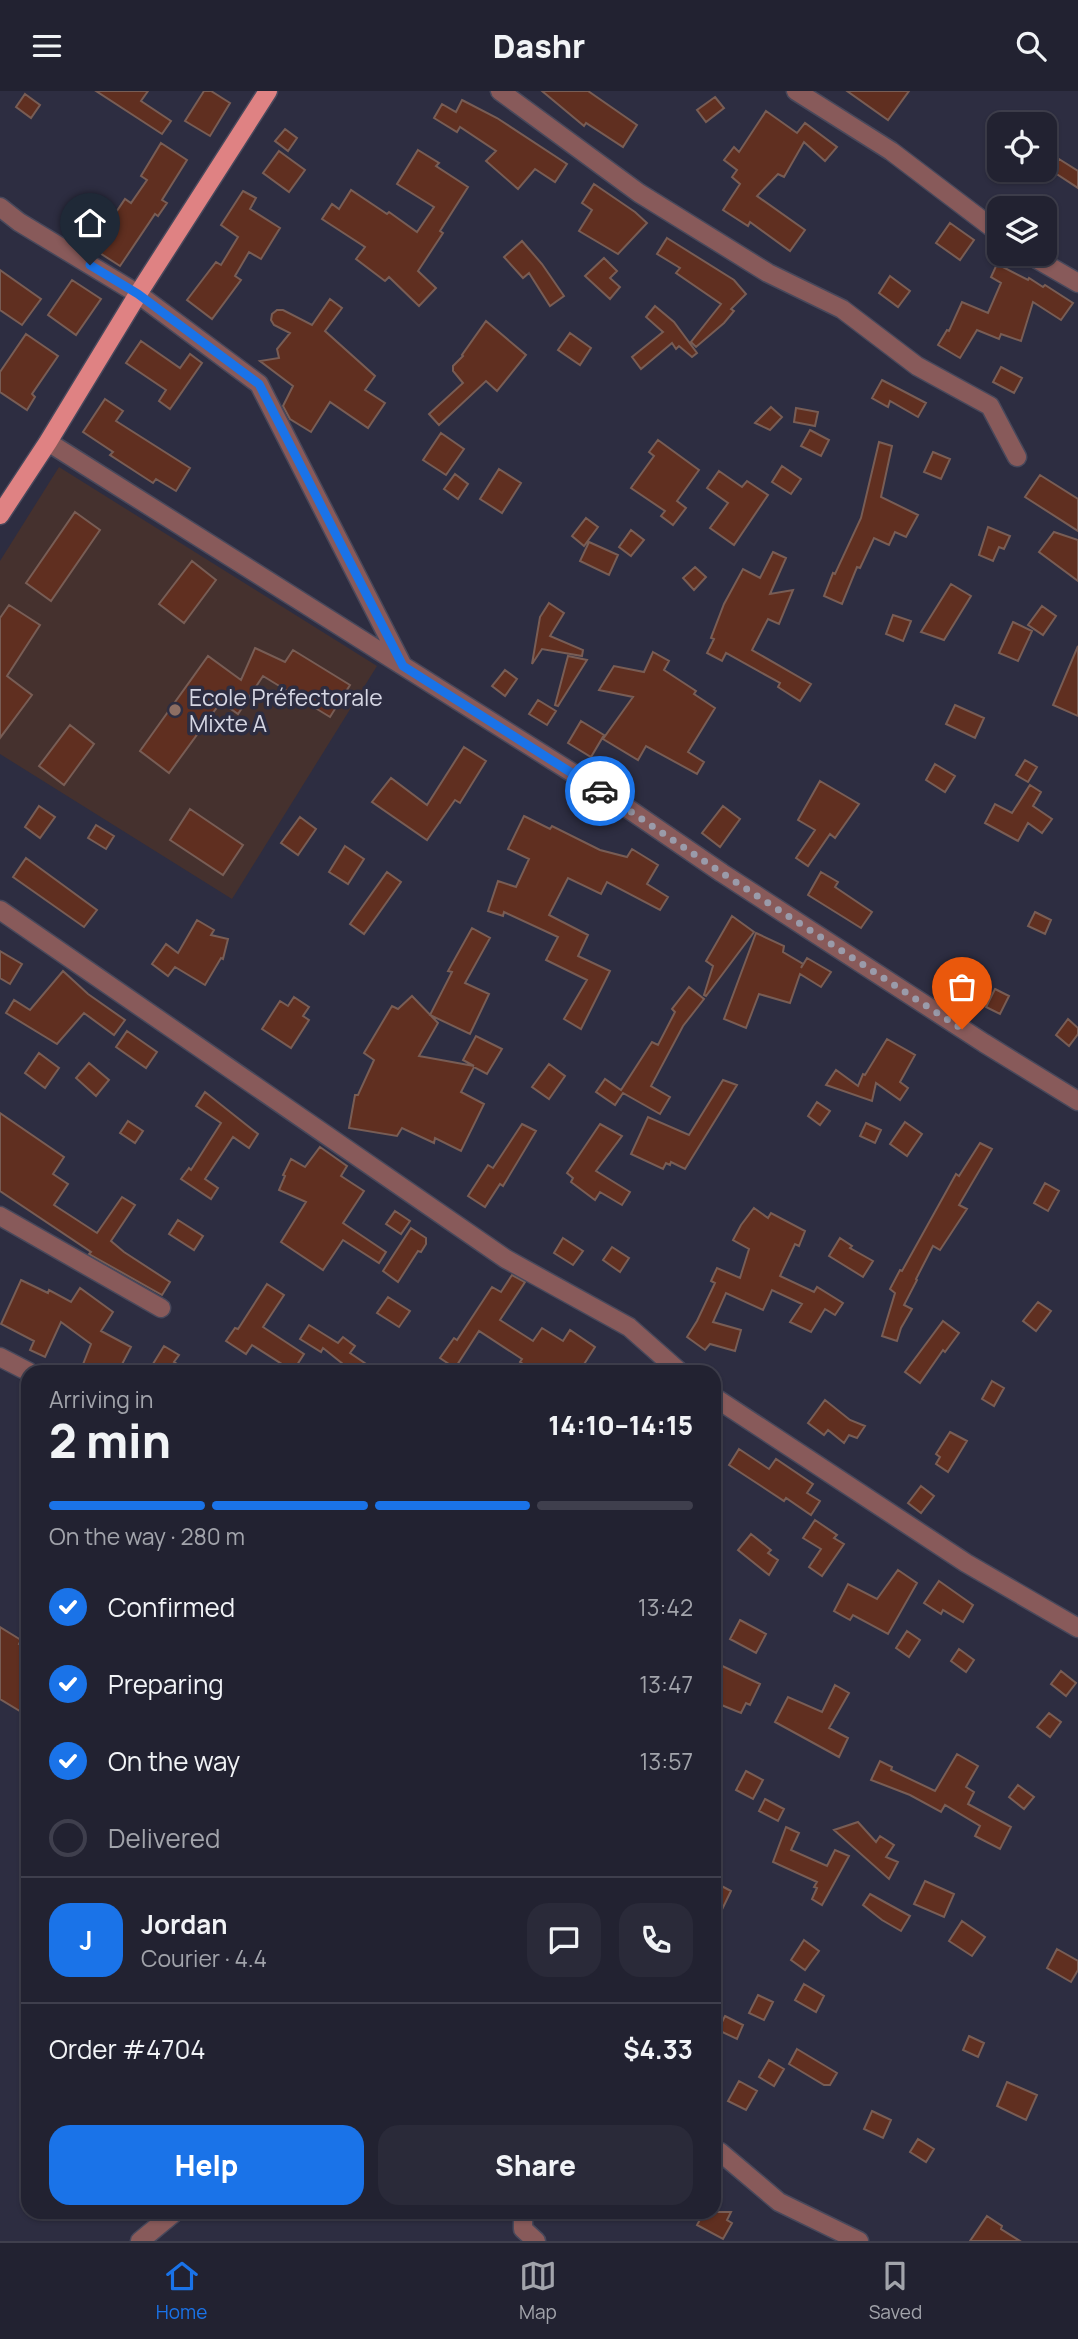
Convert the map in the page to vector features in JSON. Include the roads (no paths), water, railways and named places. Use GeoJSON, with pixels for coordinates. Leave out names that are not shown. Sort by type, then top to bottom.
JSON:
{"type":"FeatureCollection","features":[{"type":"Feature","properties":{"kind":"main road"},"geometry":{"type":"LineString","coordinates":[[0,515],[268,91]]}},
{"type":"Feature","properties":{"kind":"street"},"geometry":{"type":"LineString","coordinates":[[500,91],[639,193],[768,272],[842,309],[917,366],[990,406],[1017,457]]}},
{"type":"Feature","properties":{"kind":"street"},"geometry":{"type":"LineString","coordinates":[[796,91],[903,160],[987,224]]}},
{"type":"Feature","properties":{"kind":"street"},"geometry":{"type":"LineString","coordinates":[[0,207],[19,222],[138,294],[259,384],[403,666]]}},
{"type":"Feature","properties":{"kind":"street"},"geometry":{"type":"LineString","coordinates":[[1049,266],[1078,283]]}},
{"type":"Feature","properties":{"kind":"street"},"geometry":{"type":"LineString","coordinates":[[48,442],[614,799],[722,873],[1078,1101]]}},
{"type":"Feature","properties":{"kind":"street"},"geometry":{"type":"LineString","coordinates":[[0,910],[506,1259],[629,1327],[672,1365]]}},
{"type":"Feature","properties":{"kind":"street"},"geometry":{"type":"LineString","coordinates":[[0,1216],[161,1308]]}},
{"type":"Feature","properties":{"kind":"street"},"geometry":{"type":"LineString","coordinates":[[0,1357],[21,1368]]}},
{"type":"Feature","properties":{"kind":"street"},"geometry":{"type":"LineString","coordinates":[[721,1402],[966,1563],[1078,1628]]}},
{"type":"Feature","properties":{"kind":"street"},"geometry":{"type":"LineString","coordinates":[[721,2153],[779,2202],[859,2241]]}},
{"type":"Feature","properties":{"kind":"street"},"geometry":{"type":"LineString","coordinates":[[140,2241],[167,2219]]}},
{"type":"Feature","properties":{"kind":"street"},"geometry":{"type":"LineString","coordinates":[[523,2219],[523,2229],[536,2241]]}},
{"type":"Feature","properties":{"kind":"place","name":"Ecole Préfectorale Mixte A"},"geometry":{"type":"Point","coordinates":[175,710]}}]}
